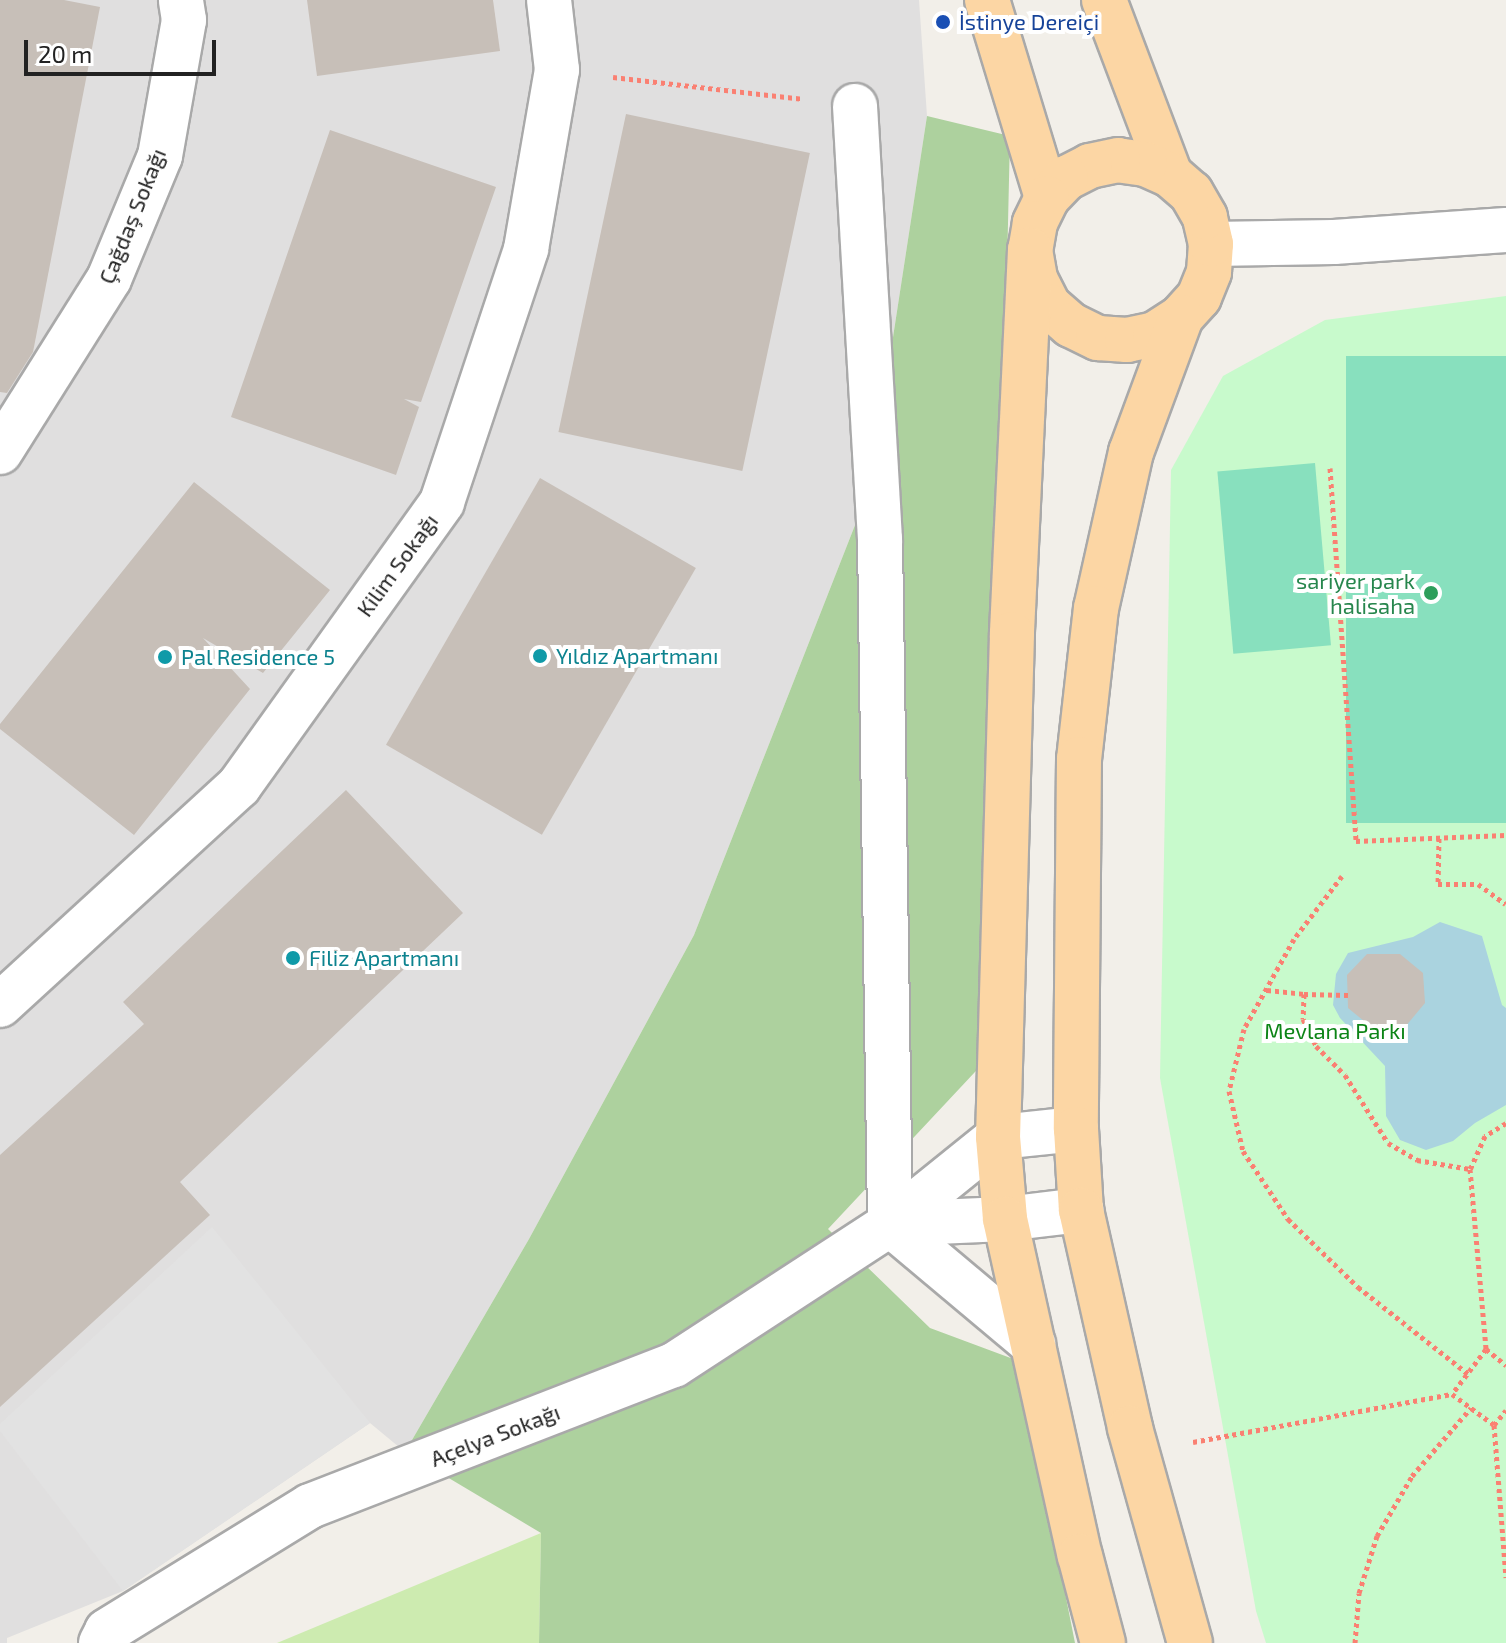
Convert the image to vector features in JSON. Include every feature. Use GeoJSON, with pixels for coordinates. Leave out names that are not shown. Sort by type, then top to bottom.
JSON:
{"type":"FeatureCollection","features":[{"type":"Feature","properties":{"kind":"main road"},"geometry":{"type":"LineString","coordinates":[[987,0],[1047,198]]}},
{"type":"Feature","properties":{"kind":"main road"},"geometry":{"type":"LineString","coordinates":[[1104,0],[1170,175]]}},
{"type":"Feature","properties":{"kind":"main road"},"geometry":{"type":"LineString","coordinates":[[1030,250],[1035,279],[1049,306],[1071,325],[1098,338],[1127,340],[1155,334],[1181,317],[1199,297],[1209,272],[1211,244],[1205,217],[1191,193],[1170,175],[1145,164],[1118,160],[1090,166],[1066,178],[1047,198],[1035,223],[1030,250],[1012,634],[998,1137],[1005,1219],[1103,1643]]}},
{"type":"Feature","properties":{"kind":"main road"},"geometry":{"type":"LineString","coordinates":[[1181,317],[1131,452],[1096,608],[1079,759],[1076,1129],[1081,1210],[1137,1452],[1190,1643]]}},
{"type":"Feature","properties":{"kind":"street","name":"Çağdaş Sokağı"},"geometry":{"type":"LineString","coordinates":[[0,452],[109,279],[160,156],[184,20],[181,0]]}},
{"type":"Feature","properties":{"kind":"street","name":"Kilim Sokağı"},"geometry":{"type":"LineString","coordinates":[[0,1005],[239,786],[442,502],[526,249],[557,70],[549,0]]}},
{"type":"Feature","properties":{"kind":"street"},"geometry":{"type":"LineString","coordinates":[[855,106],[880,539],[890,1224],[1033,1344]]}},
{"type":"Feature","properties":{"kind":"street"},"geometry":{"type":"LineString","coordinates":[[1211,244],[1334,242],[1506,230]]}},
{"type":"Feature","properties":{"kind":"street"},"geometry":{"type":"LineString","coordinates":[[998,1137],[1076,1129]]}},
{"type":"Feature","properties":{"kind":"street","name":"Açelya Sokağı"},"geometry":{"type":"LineString","coordinates":[[101,1643],[107,1631],[310,1506],[674,1365],[890,1224],[998,1137]]}},
{"type":"Feature","properties":{"kind":"street"},"geometry":{"type":"LineString","coordinates":[[890,1224],[1005,1219],[1081,1210]]}},
{"type":"Feature","properties":{"kind":"path"},"geometry":{"type":"LineString","coordinates":[[557,70],[855,106]]}},
{"type":"Feature","properties":{"kind":"path"},"geometry":{"type":"LineString","coordinates":[[1330,468],[1356,841],[1506,835]]}},
{"type":"Feature","properties":{"kind":"path"},"geometry":{"type":"LineString","coordinates":[[1439,838],[1438,884],[1478,884],[1506,904]]}},
{"type":"Feature","properties":{"kind":"path"},"geometry":{"type":"LineString","coordinates":[[1342,876],[1294,939],[1244,1029],[1229,1091],[1243,1151],[1288,1219],[1358,1287],[1468,1374]]}},
{"type":"Feature","properties":{"kind":"path"},"geometry":{"type":"LineString","coordinates":[[1267,990],[1348,995]]}},
{"type":"Feature","properties":{"kind":"path"},"geometry":{"type":"LineString","coordinates":[[1304,994],[1303,1019],[1316,1046],[1345,1075],[1388,1143],[1417,1160],[1470,1169]]}},
{"type":"Feature","properties":{"kind":"path"},"geometry":{"type":"LineString","coordinates":[[1137,1452],[1452,1394],[1486,1349],[1470,1169],[1485,1136],[1506,1123]]}},
{"type":"Feature","properties":{"kind":"path"},"geometry":{"type":"LineString","coordinates":[[1486,1349],[1506,1365]]}},
{"type":"Feature","properties":{"kind":"path"},"geometry":{"type":"LineString","coordinates":[[1452,1394],[1494,1425]]}},
{"type":"Feature","properties":{"kind":"path"},"geometry":{"type":"LineString","coordinates":[[1355,1643],[1359,1593],[1377,1536],[1412,1476],[1471,1408]]}},
{"type":"Feature","properties":{"kind":"path"},"geometry":{"type":"LineString","coordinates":[[1506,1410],[1494,1425],[1506,1578]]}},
{"type":"Feature","properties":{"kind":"shaded area"},"geometry":{"type":"Polygon","coordinates":[[[0,0],[919,0],[927,116],[870,487],[694,935],[529,1239],[405,1452],[370,1423],[123,1591],[7,1638],[7,1643],[0,1643],[0,0]]]}},
{"type":"Feature","properties":{"kind":"shaded area"},"geometry":{"type":"Polygon","coordinates":[[[212,1227],[370,1423],[123,1591],[0,1431],[0,1424],[212,1227]]]}},
{"type":"Feature","properties":{"kind":"green space"},"geometry":{"type":"Polygon","coordinates":[[[927,116],[1010,136],[989,1057],[828,1229],[930,1328],[1019,1361],[1075,1643],[539,1643],[541,1533],[405,1452],[529,1239],[694,935],[870,487],[927,116]]]}},
{"type":"Feature","properties":{"kind":"green space","name":"Mevlana Parkı"},"geometry":{"type":"Polygon","coordinates":[[[1506,296],[1506,1643],[1266,1643],[1256,1611],[1160,1078],[1171,470],[1223,376],[1325,320],[1506,296]]]}},
{"type":"Feature","properties":{"kind":"green space","name":"sariyer park halisaha"},"geometry":{"type":"Polygon","coordinates":[[[1346,356],[1506,356],[1506,823],[1346,823],[1346,356]]]}},
{"type":"Feature","properties":{"kind":"green space"},"geometry":{"type":"Polygon","coordinates":[[[1315,463],[1331,645],[1233,654],[1217,472],[1315,463]]]}},
{"type":"Feature","properties":{"kind":"green space"},"geometry":{"type":"Polygon","coordinates":[[[541,1533],[539,1643],[277,1643],[541,1533]]]}},
{"type":"Feature","properties":{"kind":"water"},"geometry":{"type":"Polygon","coordinates":[[[1440,922],[1482,936],[1502,1005],[1506,1008],[1506,1105],[1475,1123],[1453,1141],[1426,1150],[1400,1140],[1386,1116],[1385,1066],[1340,1018],[1333,1005],[1336,974],[1348,953],[1413,937],[1440,922]]]}},
{"type":"Feature","properties":{"kind":"building"},"geometry":{"type":"Polygon","coordinates":[[[0,0],[64,0],[100,7],[33,352],[7,393],[0,392],[0,0]]]}},
{"type":"Feature","properties":{"kind":"building"},"geometry":{"type":"Polygon","coordinates":[[[307,0],[493,0],[500,51],[317,76],[307,0]]]}},
{"type":"Feature","properties":{"kind":"building"},"geometry":{"type":"Polygon","coordinates":[[[626,114],[810,153],[742,471],[558,432],[626,114]]]}},
{"type":"Feature","properties":{"kind":"building"},"geometry":{"type":"Polygon","coordinates":[[[330,130],[496,187],[421,402],[404,399],[419,407],[396,475],[231,417],[330,130]]]}},
{"type":"Feature","properties":{"kind":"building","name":"Yıldız Apartmanı"},"geometry":{"type":"Polygon","coordinates":[[[540,478],[696,568],[542,835],[386,745],[540,478]]]}},
{"type":"Feature","properties":{"kind":"building","name":"Pal Residence 5"},"geometry":{"type":"Polygon","coordinates":[[[194,482],[330,590],[263,673],[203,638],[250,689],[134,835],[0,729],[0,724],[194,482]]]}},
{"type":"Feature","properties":{"kind":"building"},"geometry":{"type":"Polygon","coordinates":[[[346,790],[463,913],[180,1182],[210,1215],[0,1407],[0,1155],[144,1024],[123,1002],[346,790]]]}},
{"type":"Feature","properties":{"kind":"building"},"geometry":{"type":"Polygon","coordinates":[[[1367,954],[1400,954],[1423,973],[1425,1003],[1405,1027],[1375,1030],[1348,1008],[1347,975],[1367,954]]]}},
{"type":"Feature","properties":{"kind":"place","name":"İstinye Dereiçi"},"geometry":{"type":"Point","coordinates":[943,22]}},
{"type":"Feature","properties":{"kind":"place","name":"sariyer park halisaha"},"geometry":{"type":"Point","coordinates":[1431,593]}},
{"type":"Feature","properties":{"kind":"place","name":"Yıldız Apartmanı"},"geometry":{"type":"Point","coordinates":[540,656]}},
{"type":"Feature","properties":{"kind":"place","name":"Pal Residence 5"},"geometry":{"type":"Point","coordinates":[165,657]}},
{"type":"Feature","properties":{"kind":"place","name":"Filiz Apartmanı"},"geometry":{"type":"Point","coordinates":[293,958]}}]}
